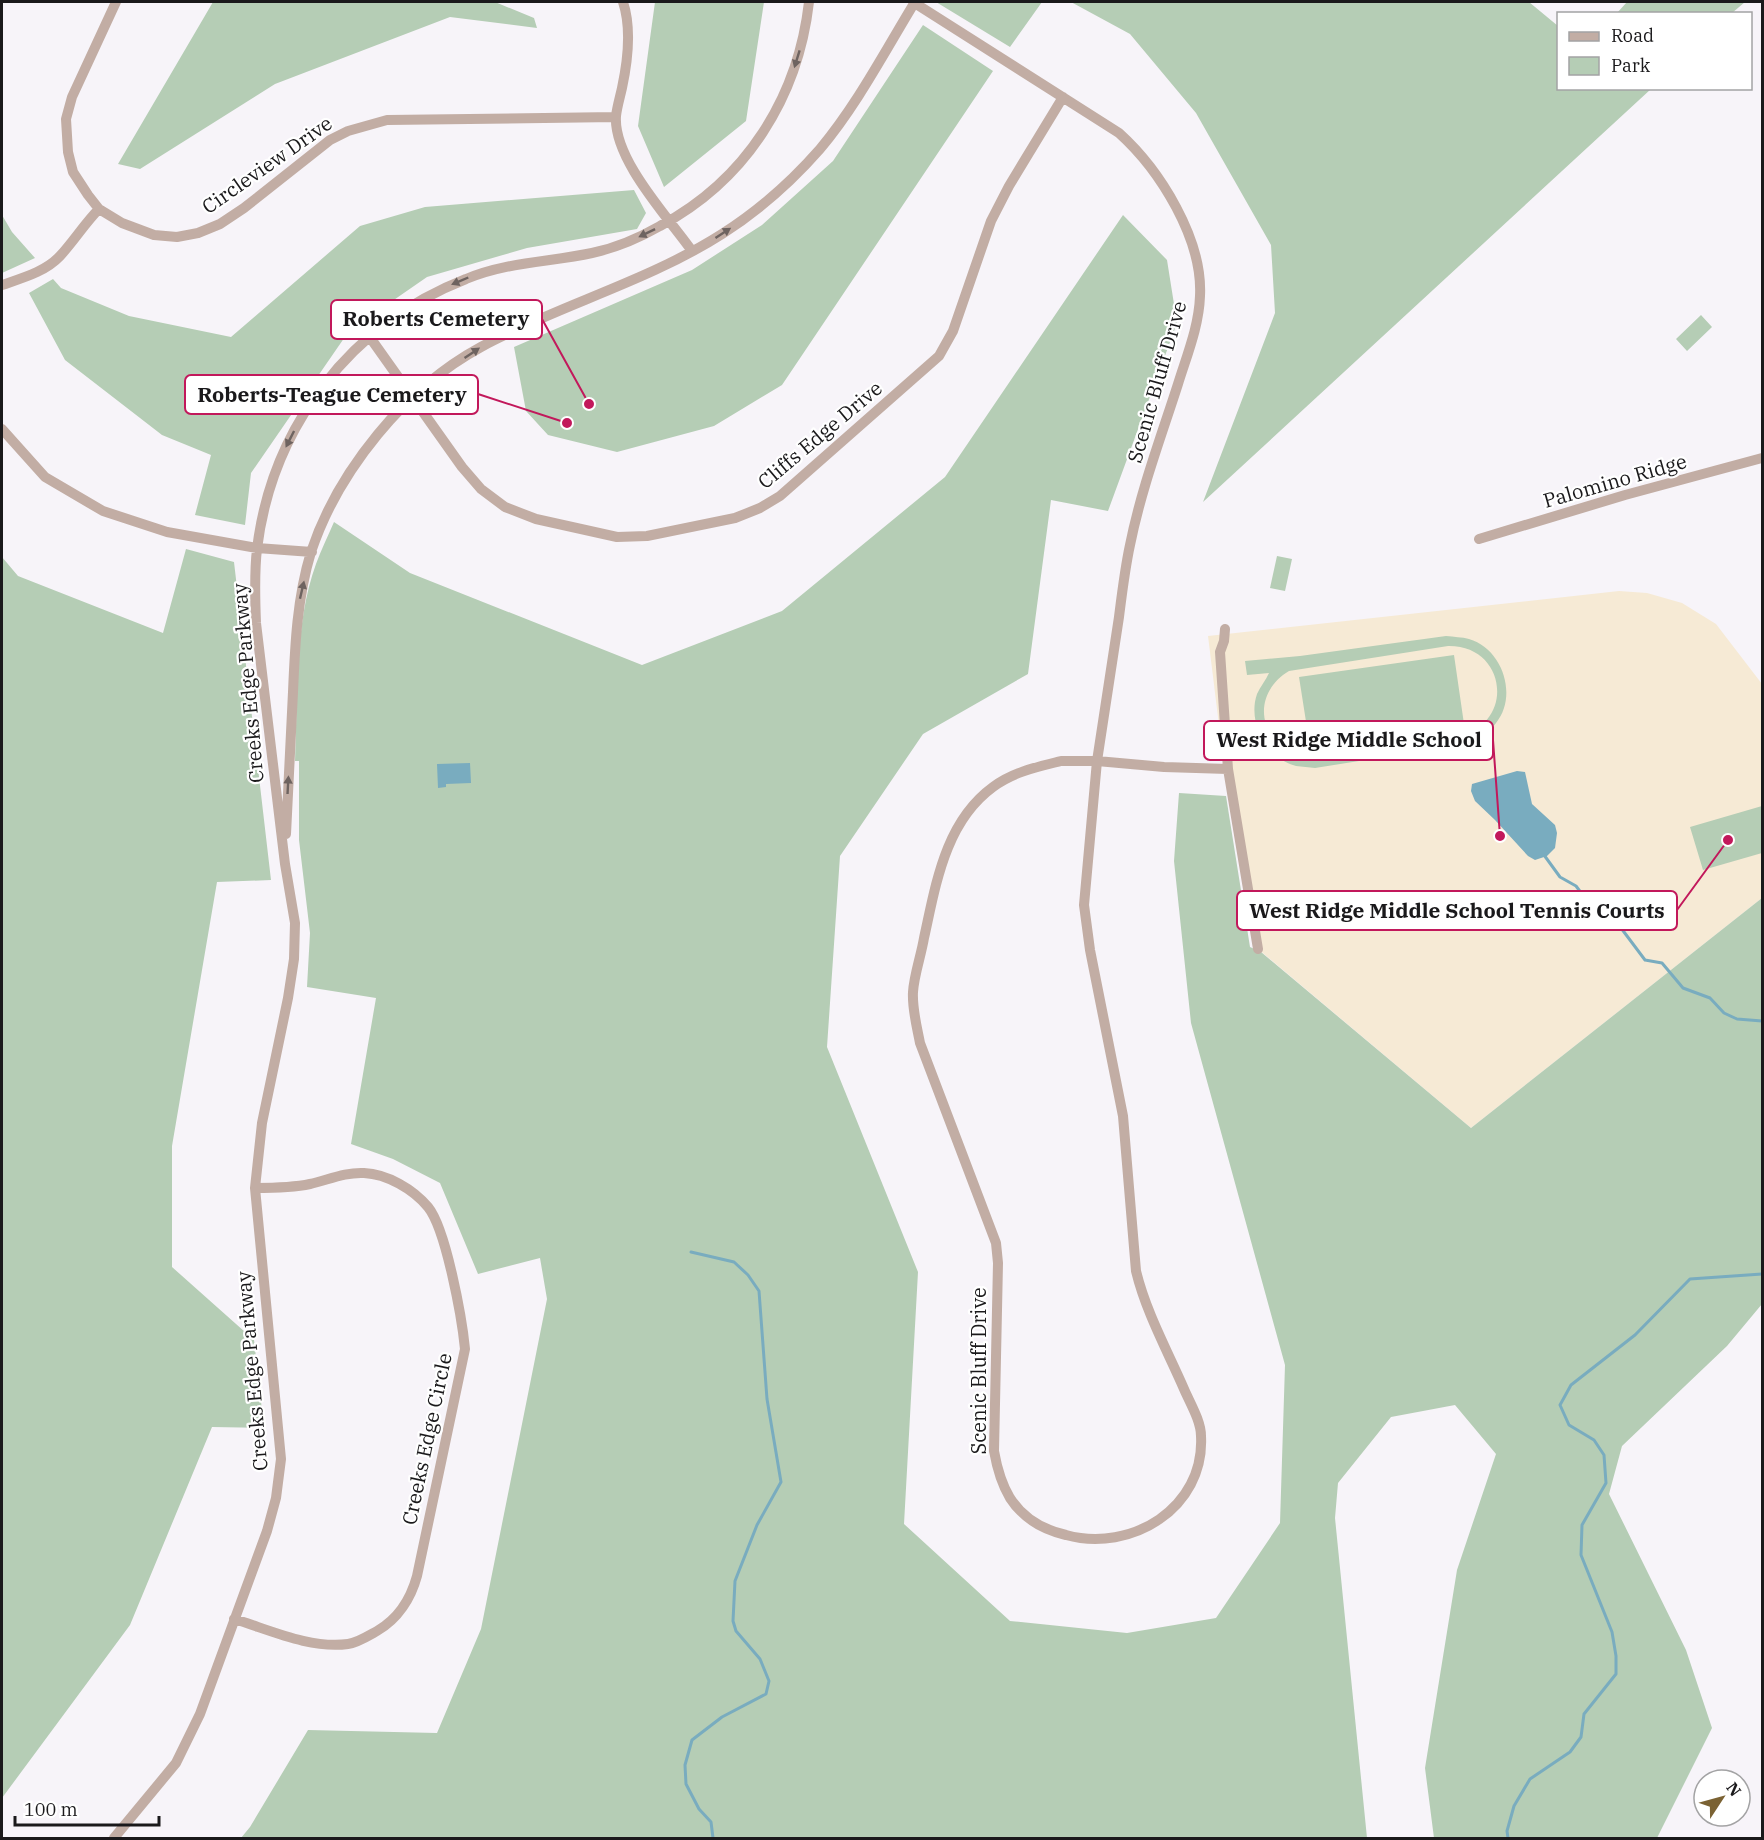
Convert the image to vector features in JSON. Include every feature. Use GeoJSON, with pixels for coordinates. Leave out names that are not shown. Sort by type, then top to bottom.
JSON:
{"type":"FeatureCollection","features":[{"type":"Feature","properties":{"kind":"street","name":"Circleview Drive"},"geometry":{"type":"LineString","coordinates":[[116,2],[72,98],[66,119],[68,152],[73,172],[99,208],[122,224],[154,235],[177,237],[198,233],[220,224],[330,140],[366,125],[387,120],[616,117]]}},
{"type":"Feature","properties":{"kind":"street"},"geometry":{"type":"LineString","coordinates":[[622,2],[628,17],[628,44],[616,117],[619,140],[628,162],[692,251]]}},
{"type":"Feature","properties":{"kind":"street","name":"Creeks Edge Parkway"},"geometry":{"type":"LineString","coordinates":[[114,1839],[176,1763],[200,1714],[267,1532],[276,1498],[281,1459],[255,1188],[262,1123],[294,959],[295,922],[285,864],[256,623],[254,584],[257,548],[267,497],[282,456],[299,422],[343,361],[369,336],[399,313],[433,293],[468,278],[503,267],[622,245],[670,221],[720,186],[759,140],[789,84],[800,48],[809,2]]}},
{"type":"Feature","properties":{"kind":"street","name":"Creeks Edge Parkway"},"geometry":{"type":"LineString","coordinates":[[285,864],[295,646],[300,597],[312,552],[335,497],[384,427],[412,397],[479,348],[647,274],[722,234],[758,208],[796,174],[821,147],[849,109],[914,2]]}},
{"type":"Feature","properties":{"kind":"street","name":"Scenic Bluff Drive"},"geometry":{"type":"LineString","coordinates":[[914,2],[1064,96],[1119,133],[1138,150],[1176,206],[1189,237],[1198,270],[1200,296],[1193,339],[1149,472],[1130,544],[1097,760],[1084,905],[1090,950],[1123,1116],[1136,1271],[1142,1295],[1202,1434],[1200,1458],[1195,1476],[1186,1494],[1174,1509],[1142,1530],[1118,1537],[1075,1538],[1052,1532],[1033,1522],[1011,1500],[999,1476],[994,1451],[998,1263],[996,1243],[920,1042],[915,1020],[913,993],[946,849],[966,813],[992,787],[1025,770],[1061,761],[1097,760],[1228,769]]}},
{"type":"Feature","properties":{"kind":"street","name":"Cliffs Edge Drive"},"geometry":{"type":"LineString","coordinates":[[369,336],[462,467],[481,489],[505,507],[536,519],[617,537],[647,536],[735,518],[760,508],[780,496],[939,356],[953,331],[991,221],[1009,186],[1064,96]]}},
{"type":"Feature","properties":{"kind":"street"},"geometry":{"type":"LineString","coordinates":[[2,285],[42,270],[60,256],[99,208]]}},
{"type":"Feature","properties":{"kind":"street"},"geometry":{"type":"LineString","coordinates":[[2,429],[45,477],[103,511],[167,532],[257,548],[312,552]]}},
{"type":"Feature","properties":{"kind":"street","name":"Palomino Ridge"},"geometry":{"type":"LineString","coordinates":[[1479,539],[1625,495],[1762,458]]}},
{"type":"Feature","properties":{"kind":"street"},"geometry":{"type":"LineString","coordinates":[[1225,629],[1220,652],[1228,769],[1258,949]]}},
{"type":"Feature","properties":{"kind":"street","name":"Creeks Edge Circle"},"geometry":{"type":"LineString","coordinates":[[234,1619],[309,1642],[330,1645],[350,1644],[385,1626],[400,1611],[412,1594],[417,1576],[465,1349],[463,1327],[442,1234],[429,1208],[412,1191],[387,1179],[365,1173],[341,1175],[290,1187],[255,1188]]}},
{"type":"Feature","properties":{"kind":"shaded area"},"geometry":{"type":"Polygon","coordinates":[[[1619,591],[1647,593],[1682,603],[1716,624],[1762,684],[1762,898],[1471,1128],[1258,949],[1225,774],[1208,636],[1619,591]]]}},
{"type":"Feature","properties":{"kind":"green space"},"geometry":{"type":"Polygon","coordinates":[[[213,2],[495,2],[534,18],[537,28],[450,17],[275,84],[140,169],[118,164],[213,2]]]}},
{"type":"Feature","properties":{"kind":"green space"},"geometry":{"type":"Polygon","coordinates":[[[655,2],[764,2],[746,121],[664,187],[638,126],[655,2]]]}},
{"type":"Feature","properties":{"kind":"green space"},"geometry":{"type":"Polygon","coordinates":[[[936,2],[1042,2],[1010,47],[936,2]]]}},
{"type":"Feature","properties":{"kind":"green space"},"geometry":{"type":"Polygon","coordinates":[[[1071,2],[1529,2],[1557,25],[1557,90],[1650,90],[1203,502],[1275,313],[1271,245],[1196,113],[1130,34],[1071,2]]]}},
{"type":"Feature","properties":{"kind":"green space"},"geometry":{"type":"Polygon","coordinates":[[[1627,2],[1745,2],[1733,12],[1618,12],[1627,2]]]}},
{"type":"Feature","properties":{"kind":"green space"},"geometry":{"type":"Polygon","coordinates":[[[923,25],[993,71],[782,385],[714,426],[617,452],[548,435],[526,411],[514,347],[692,270],[762,225],[833,161],[923,25]]]}},
{"type":"Feature","properties":{"kind":"green space"},"geometry":{"type":"Polygon","coordinates":[[[634,190],[646,213],[637,229],[527,248],[427,277],[349,331],[251,473],[245,525],[195,515],[211,455],[162,435],[65,360],[29,293],[53,279],[61,288],[129,316],[231,337],[360,226],[425,207],[634,190]]]}},
{"type":"Feature","properties":{"kind":"green space"},"geometry":{"type":"Polygon","coordinates":[[[2,215],[12,232],[35,258],[2,273],[2,215]]]}},
{"type":"Feature","properties":{"kind":"green space"},"geometry":{"type":"Polygon","coordinates":[[[1123,215],[1167,260],[1177,323],[1108,511],[1051,500],[1028,674],[923,734],[840,856],[827,1047],[918,1272],[904,1524],[1010,1621],[1127,1633],[1216,1618],[1280,1523],[1285,1365],[1191,1023],[1174,861],[1179,793],[1226,796],[1250,947],[1261,952],[1471,1128],[1762,898],[1762,1304],[1727,1346],[1622,1446],[1609,1494],[1686,1650],[1712,1728],[1657,1838],[1434,1838],[1425,1768],[1457,1570],[1496,1454],[1455,1405],[1391,1417],[1338,1483],[1335,1518],[1367,1838],[241,1838],[250,1827],[308,1730],[437,1733],[481,1629],[547,1299],[540,1258],[478,1274],[440,1183],[393,1159],[351,1144],[376,998],[307,987],[310,933],[299,840],[299,761],[295,761],[298,661],[309,587],[334,522],[410,573],[642,665],[782,611],[945,477],[1123,215]]]}},
{"type":"Feature","properties":{"kind":"green space"},"geometry":{"type":"Polygon","coordinates":[[[1701,315],[1712,327],[1687,351],[1676,339],[1701,315]]]}},
{"type":"Feature","properties":{"kind":"green space"},"geometry":{"type":"Polygon","coordinates":[[[186,549],[234,562],[271,880],[217,882],[172,1146],[172,1267],[254,1340],[264,1428],[212,1427],[130,1625],[2,1798],[2,557],[18,576],[163,633],[186,549]]]}},
{"type":"Feature","properties":{"kind":"green space"},"geometry":{"type":"Polygon","coordinates":[[[1277,556],[1292,559],[1285,591],[1270,588],[1277,556]]]}},
{"type":"Feature","properties":{"kind":"green space"},"geometry":{"type":"Polygon","coordinates":[[[1446,636],[1466,638],[1481,644],[1498,663],[1504,675],[1506,700],[1503,712],[1493,727],[1466,744],[1315,768],[1296,766],[1276,756],[1268,748],[1257,728],[1255,705],[1257,694],[1269,673],[1247,675],[1245,661],[1300,656],[1446,636]],[[1448,646],[1289,671],[1276,681],[1268,693],[1264,706],[1269,731],[1277,742],[1304,756],[1456,736],[1475,729],[1488,718],[1496,703],[1497,687],[1493,671],[1483,658],[1468,649],[1448,646]]]}},
{"type":"Feature","properties":{"kind":"green space"},"geometry":{"type":"Polygon","coordinates":[[[1454,655],[1464,724],[1310,747],[1299,677],[1454,655]]]}},
{"type":"Feature","properties":{"kind":"green space"},"geometry":{"type":"Polygon","coordinates":[[[1762,806],[1762,853],[1703,870],[1690,827],[1762,806]]]}},
{"type":"Feature","properties":{"kind":"water"},"geometry":{"type":"Polygon","coordinates":[[[470,763],[471,783],[446,784],[446,787],[438,788],[437,764],[470,763]]]}},
{"type":"Feature","properties":{"kind":"water"},"geometry":{"type":"Polygon","coordinates":[[[1517,771],[1525,772],[1532,804],[1555,825],[1557,833],[1555,848],[1547,856],[1535,860],[1528,856],[1475,801],[1471,791],[1472,784],[1517,771]]]}},
{"type":"Feature","properties":{"kind":"waterway"},"geometry":{"type":"LineString","coordinates":[[1544,855],[1560,877],[1576,886],[1591,906],[1615,920],[1645,960],[1662,963],[1683,988],[1710,998],[1724,1013],[1737,1019],[1762,1021]]}},
{"type":"Feature","properties":{"kind":"waterway"},"geometry":{"type":"LineString","coordinates":[[691,1252],[734,1262],[748,1275],[759,1291],[767,1399],[781,1482],[757,1525],[735,1581],[733,1621],[736,1631],[760,1659],[769,1681],[766,1694],[722,1717],[692,1740],[685,1765],[686,1784],[699,1809],[711,1822],[713,1838]]}},
{"type":"Feature","properties":{"kind":"waterway"},"geometry":{"type":"LineString","coordinates":[[1508,1838],[1507,1831],[1514,1806],[1530,1779],[1570,1752],[1581,1737],[1584,1714],[1616,1674],[1612,1632],[1581,1555],[1582,1525],[1606,1483],[1604,1455],[1594,1440],[1569,1425],[1560,1405],[1571,1385],[1635,1335],[1690,1279],[1762,1274]]}},
{"type":"Feature","properties":{"kind":"place","name":"Roberts Cemetery"},"geometry":{"type":"Point","coordinates":[589,404]}},
{"type":"Feature","properties":{"kind":"place","name":"Roberts-Teague Cemetery"},"geometry":{"type":"Point","coordinates":[567,423]}},
{"type":"Feature","properties":{"kind":"place","name":"West Ridge Middle School"},"geometry":{"type":"Point","coordinates":[1500,836]}},
{"type":"Feature","properties":{"kind":"place","name":"West Ridge Middle School Tennis Courts"},"geometry":{"type":"Point","coordinates":[1728,840]}}]}
